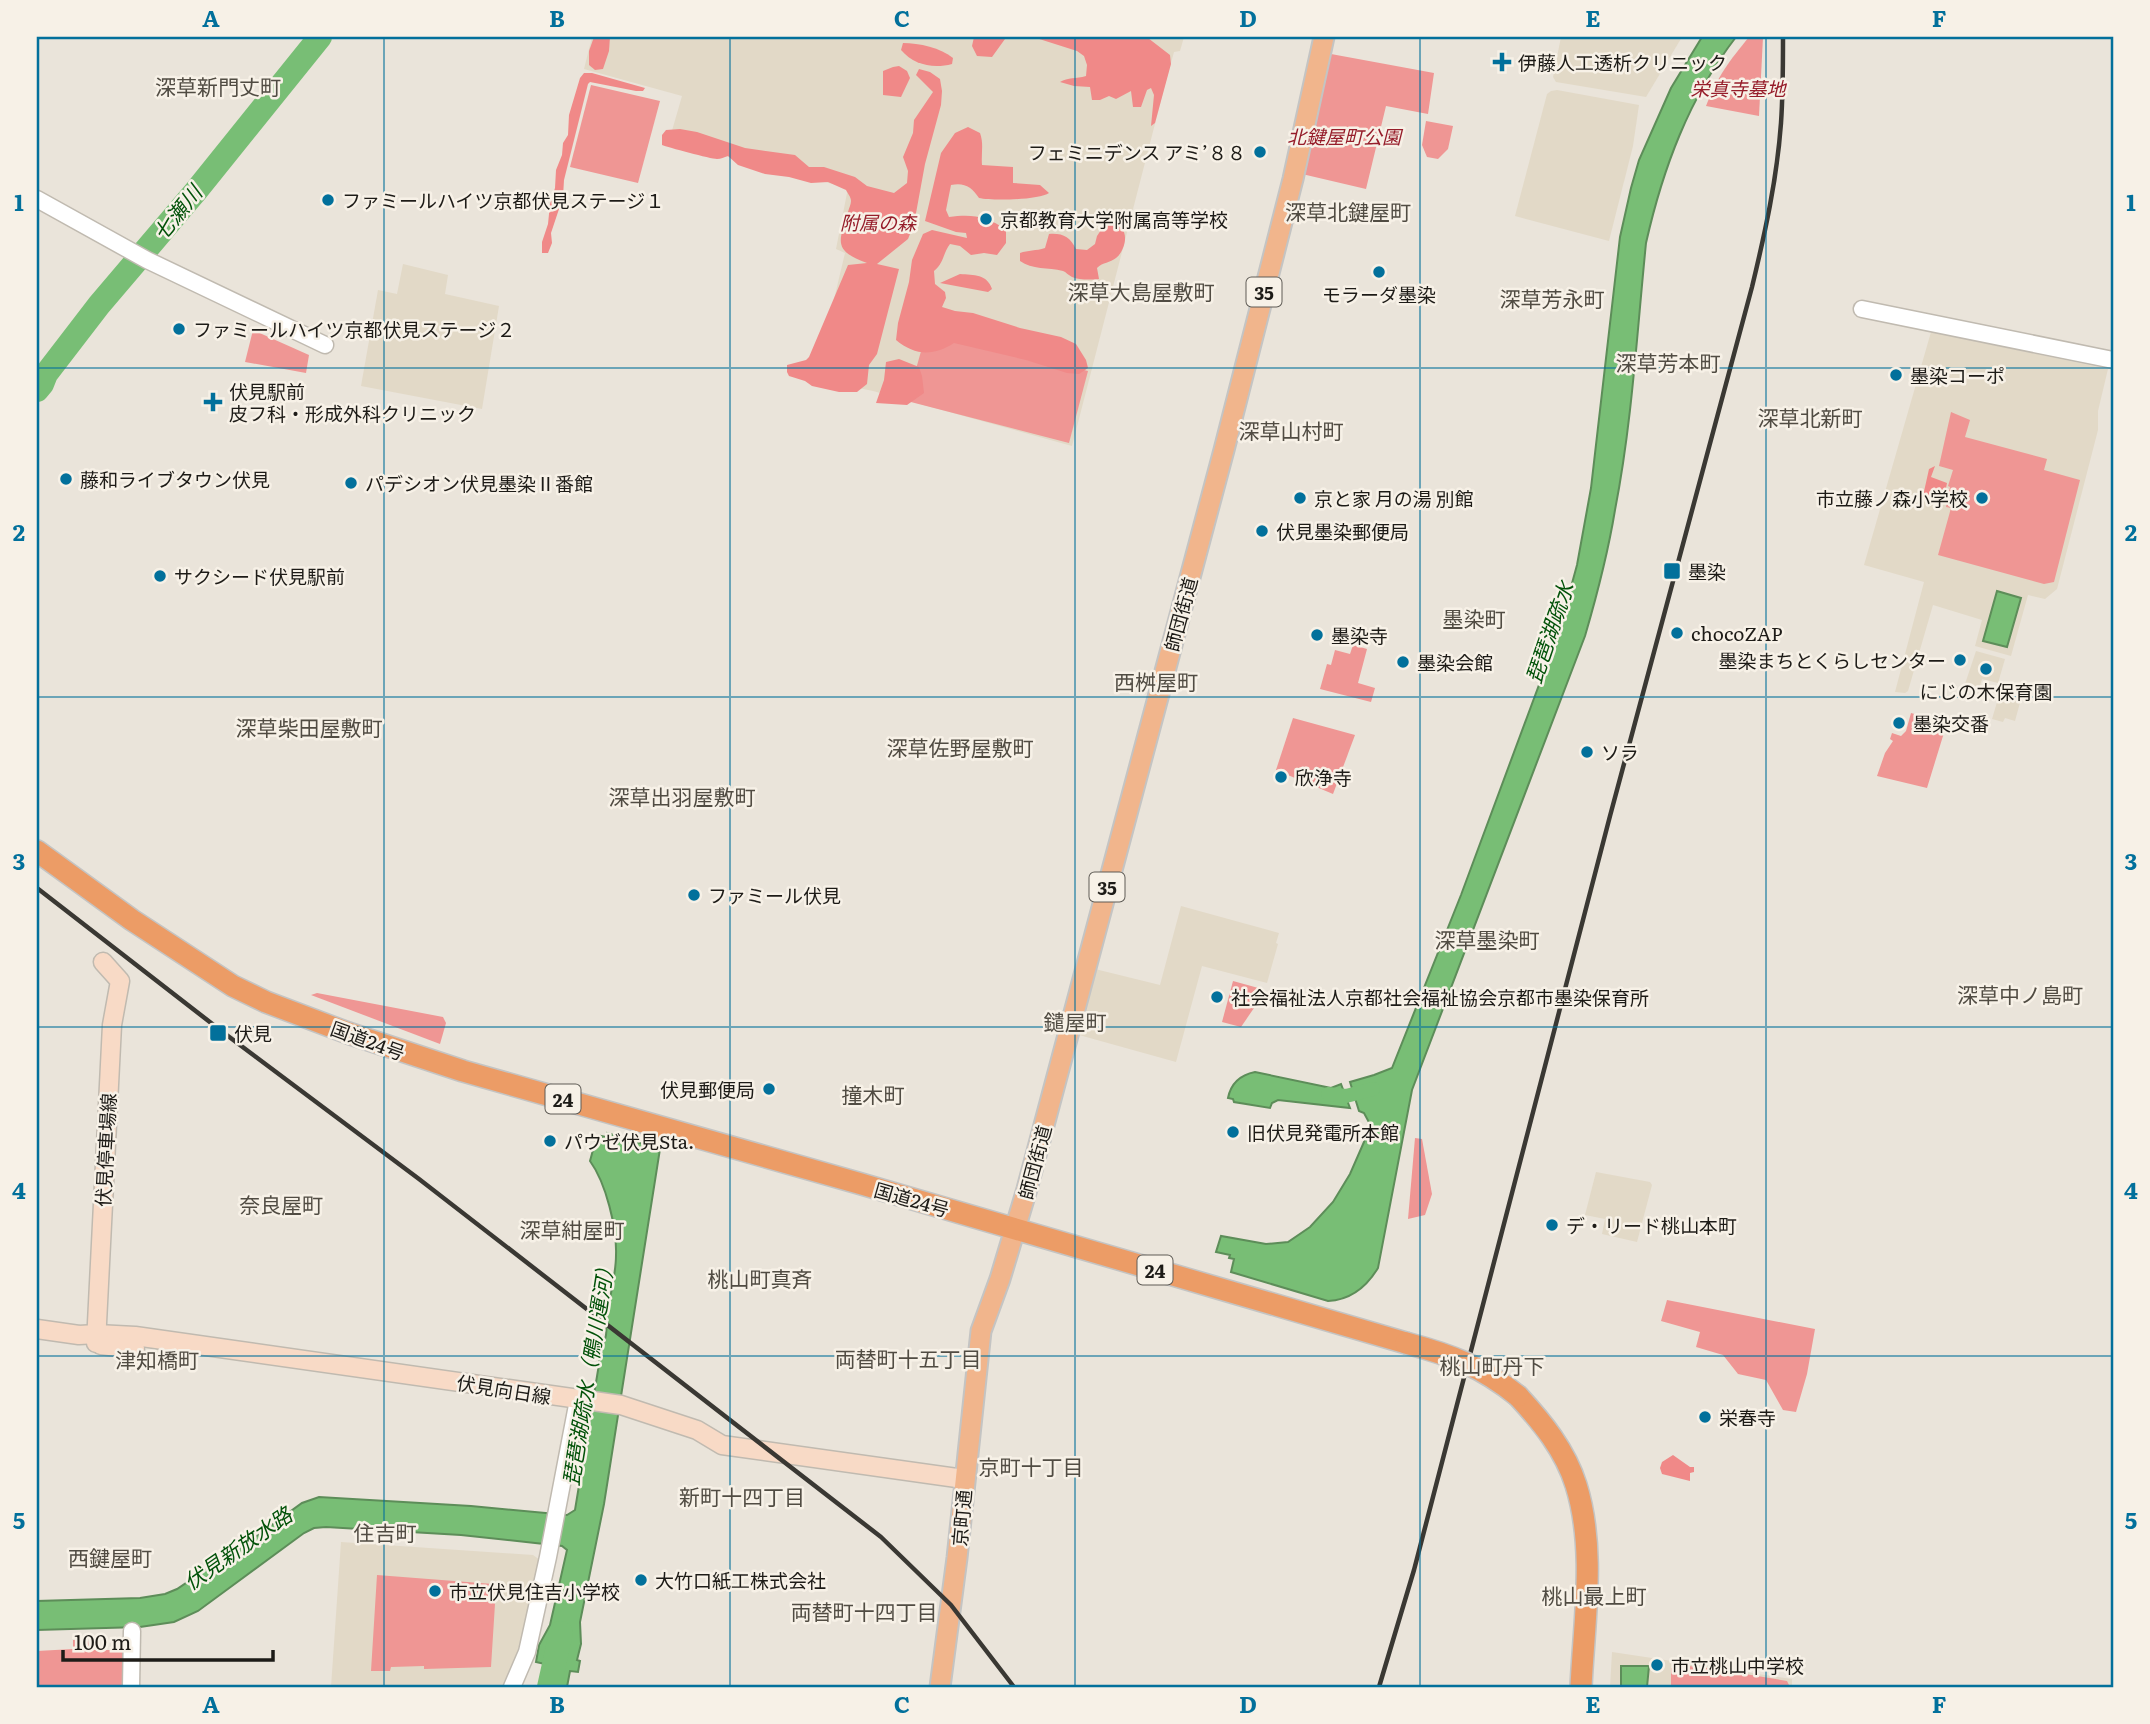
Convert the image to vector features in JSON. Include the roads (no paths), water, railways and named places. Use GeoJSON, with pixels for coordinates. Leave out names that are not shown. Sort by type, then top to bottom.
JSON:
{"type":"FeatureCollection","features":[{"type":"Feature","properties":{"kind":"highway","name":"国道24号"},"geometry":{"type":"LineString","coordinates":[[37,851],[132,920],[222,979],[278,1007],[431,1062],[1452,1356],[1497,1379],[1518,1395],[1540,1419],[1557,1444],[1575,1483],[1581,1508],[1587,1566],[1581,1687]]}},
{"type":"Feature","properties":{"kind":"main road","name":"師団街道"},"geometry":{"type":"LineString","coordinates":[[1015,1229],[1224,450],[1293,179],[1324,37]]}},
{"type":"Feature","properties":{"kind":"main road","name":"伏見停車場線"},"geometry":{"type":"LineString","coordinates":[[91,1338],[112,1025],[120,981],[103,962]]}},
{"type":"Feature","properties":{"kind":"main road","name":"京町通"},"geometry":{"type":"LineString","coordinates":[[940,1687],[957,1558],[981,1331],[1015,1229]]}},
{"type":"Feature","properties":{"kind":"main road","name":"伏見向日線"},"geometry":{"type":"LineString","coordinates":[[37,1329],[135,1349]]}},
{"type":"Feature","properties":{"kind":"main road","name":"伏見向日線"},"geometry":{"type":"LineString","coordinates":[[91,1338],[135,1336],[621,1405],[696,1430],[722,1445],[964,1479]]}},
{"type":"Feature","properties":{"kind":"street"},"geometry":{"type":"LineString","coordinates":[[37,199],[141,257],[325,345]]}},
{"type":"Feature","properties":{"kind":"street"},"geometry":{"type":"LineString","coordinates":[[1862,309],[2113,360]]}},
{"type":"Feature","properties":{"kind":"street"},"geometry":{"type":"LineString","coordinates":[[512,1687],[527,1652],[556,1511],[583,1401]]}},
{"type":"Feature","properties":{"kind":"street"},"geometry":{"type":"LineString","coordinates":[[131,1687],[132,1632]]}},
{"type":"Feature","properties":{"kind":"waterway","name":"七瀬川"},"geometry":{"type":"LineString","coordinates":[[37,390],[46,374],[99,305],[196,191],[320,37]]}},
{"type":"Feature","properties":{"kind":"waterway","name":"琵琶湖疏水"},"geometry":{"type":"LineString","coordinates":[[1328,1094],[1346,1096],[1373,1089]]}},
{"type":"Feature","properties":{"kind":"waterway"},"geometry":{"type":"LineString","coordinates":[[549,1687],[561,1633]]}},
{"type":"Feature","properties":{"kind":"railway"},"geometry":{"type":"LineString","coordinates":[[1379,1687],[1414,1570],[1610,816],[1752,287],[1777,165],[1782,112],[1783,37]]}},
{"type":"Feature","properties":{"kind":"railway"},"geometry":{"type":"LineString","coordinates":[[37,888],[419,1179],[881,1537],[951,1605],[1014,1687]]}},
{"type":"Feature","properties":{"kind":"place","name":"伊藤人工透析クリニック"},"geometry":{"type":"Point","coordinates":[1502,62]}},
{"type":"Feature","properties":{"kind":"place","name":"フェミニデンス アミ’８８"},"geometry":{"type":"Point","coordinates":[1260,152]}},
{"type":"Feature","properties":{"kind":"place","name":"ファミールハイツ京都伏見ステージ１"},"geometry":{"type":"Point","coordinates":[328,200]}},
{"type":"Feature","properties":{"kind":"place","name":"京都教育大学附属高等学校"},"geometry":{"type":"Point","coordinates":[986,219]}},
{"type":"Feature","properties":{"kind":"place","name":"モラーダ墨染"},"geometry":{"type":"Point","coordinates":[1379,272]}},
{"type":"Feature","properties":{"kind":"place","name":"ファミールハイツ京都伏見ステージ２"},"geometry":{"type":"Point","coordinates":[179,329]}},
{"type":"Feature","properties":{"kind":"place","name":"墨染コーポ"},"geometry":{"type":"Point","coordinates":[1896,375]}},
{"type":"Feature","properties":{"kind":"place","name":"伏見駅前 皮フ科・形成外科クリニック"},"geometry":{"type":"Point","coordinates":[213,402]}},
{"type":"Feature","properties":{"kind":"place","name":"藤和ライブタウン伏見"},"geometry":{"type":"Point","coordinates":[66,479]}},
{"type":"Feature","properties":{"kind":"place","name":"パデシオン伏見墨染Ⅱ番館"},"geometry":{"type":"Point","coordinates":[351,483]}},
{"type":"Feature","properties":{"kind":"place","name":"京と家 月の湯 別館"},"geometry":{"type":"Point","coordinates":[1300,498]}},
{"type":"Feature","properties":{"kind":"place","name":"市立藤ノ森小学校"},"geometry":{"type":"Point","coordinates":[1982,498]}},
{"type":"Feature","properties":{"kind":"place","name":"伏見墨染郵便局"},"geometry":{"type":"Point","coordinates":[1262,531]}},
{"type":"Feature","properties":{"kind":"place","name":"墨染"},"geometry":{"type":"Point","coordinates":[1672,571]}},
{"type":"Feature","properties":{"kind":"place","name":"サクシード伏見駅前"},"geometry":{"type":"Point","coordinates":[160,576]}},
{"type":"Feature","properties":{"kind":"place","name":"chocoZAP"},"geometry":{"type":"Point","coordinates":[1677,633]}},
{"type":"Feature","properties":{"kind":"place","name":"墨染寺"},"geometry":{"type":"Point","coordinates":[1317,635]}},
{"type":"Feature","properties":{"kind":"place","name":"墨染まちとくらしセンター"},"geometry":{"type":"Point","coordinates":[1960,660]}},
{"type":"Feature","properties":{"kind":"place","name":"墨染会館"},"geometry":{"type":"Point","coordinates":[1403,662]}},
{"type":"Feature","properties":{"kind":"place","name":"にじの木保育園"},"geometry":{"type":"Point","coordinates":[1986,669]}},
{"type":"Feature","properties":{"kind":"place","name":"墨染交番"},"geometry":{"type":"Point","coordinates":[1899,723]}},
{"type":"Feature","properties":{"kind":"place","name":"ソラ"},"geometry":{"type":"Point","coordinates":[1587,752]}},
{"type":"Feature","properties":{"kind":"place","name":"欣浄寺"},"geometry":{"type":"Point","coordinates":[1281,777]}},
{"type":"Feature","properties":{"kind":"place","name":"ファミール伏見"},"geometry":{"type":"Point","coordinates":[694,895]}},
{"type":"Feature","properties":{"kind":"place","name":"社会福祉法人京都社会福祉協会京都市墨染保育所"},"geometry":{"type":"Point","coordinates":[1217,997]}},
{"type":"Feature","properties":{"kind":"place","name":"伏見"},"geometry":{"type":"Point","coordinates":[218,1033]}},
{"type":"Feature","properties":{"kind":"place","name":"伏見郵便局"},"geometry":{"type":"Point","coordinates":[769,1089]}},
{"type":"Feature","properties":{"kind":"place","name":"旧伏見発電所本館"},"geometry":{"type":"Point","coordinates":[1233,1132]}},
{"type":"Feature","properties":{"kind":"place","name":"パウゼ伏見Sta."},"geometry":{"type":"Point","coordinates":[550,1141]}},
{"type":"Feature","properties":{"kind":"place","name":"デ・リード桃山本町"},"geometry":{"type":"Point","coordinates":[1552,1225]}},
{"type":"Feature","properties":{"kind":"place","name":"栄春寺"},"geometry":{"type":"Point","coordinates":[1705,1417]}},
{"type":"Feature","properties":{"kind":"place","name":"大竹口紙工株式会社"},"geometry":{"type":"Point","coordinates":[641,1580]}},
{"type":"Feature","properties":{"kind":"place","name":"市立伏見住吉小学校"},"geometry":{"type":"Point","coordinates":[435,1591]}},
{"type":"Feature","properties":{"kind":"place","name":"市立桃山中学校"},"geometry":{"type":"Point","coordinates":[1657,1665]}},
{"type":"Feature","properties":{"kind":"district","name":"深草新門丈町"},"geometry":{"type":"Point","coordinates":[218,85]}},
{"type":"Feature","properties":{"kind":"district","name":"深草北鍵屋町"},"geometry":{"type":"Point","coordinates":[1348,210]}},
{"type":"Feature","properties":{"kind":"district","name":"深草大島屋敷町"},"geometry":{"type":"Point","coordinates":[1141,290]}},
{"type":"Feature","properties":{"kind":"district","name":"深草芳永町"},"geometry":{"type":"Point","coordinates":[1552,297]}},
{"type":"Feature","properties":{"kind":"district","name":"深草芳本町"},"geometry":{"type":"Point","coordinates":[1668,361]}},
{"type":"Feature","properties":{"kind":"district","name":"深草北新町"},"geometry":{"type":"Point","coordinates":[1810,416]}},
{"type":"Feature","properties":{"kind":"district","name":"深草山村町"},"geometry":{"type":"Point","coordinates":[1291,429]}},
{"type":"Feature","properties":{"kind":"district","name":"墨染町"},"geometry":{"type":"Point","coordinates":[1474,617]}},
{"type":"Feature","properties":{"kind":"district","name":"西桝屋町"},"geometry":{"type":"Point","coordinates":[1156,680]}},
{"type":"Feature","properties":{"kind":"district","name":"深草柴田屋敷町"},"geometry":{"type":"Point","coordinates":[309,726]}},
{"type":"Feature","properties":{"kind":"district","name":"深草佐野屋敷町"},"geometry":{"type":"Point","coordinates":[960,746]}},
{"type":"Feature","properties":{"kind":"district","name":"深草出羽屋敷町"},"geometry":{"type":"Point","coordinates":[682,795]}},
{"type":"Feature","properties":{"kind":"district","name":"深草墨染町"},"geometry":{"type":"Point","coordinates":[1487,938]}},
{"type":"Feature","properties":{"kind":"district","name":"深草中ノ島町"},"geometry":{"type":"Point","coordinates":[2020,993]}},
{"type":"Feature","properties":{"kind":"district","name":"鑓屋町"},"geometry":{"type":"Point","coordinates":[1075,1020]}},
{"type":"Feature","properties":{"kind":"district","name":"撞木町"},"geometry":{"type":"Point","coordinates":[873,1093]}},
{"type":"Feature","properties":{"kind":"district","name":"奈良屋町"},"geometry":{"type":"Point","coordinates":[281,1203]}},
{"type":"Feature","properties":{"kind":"district","name":"深草紺屋町"},"geometry":{"type":"Point","coordinates":[572,1228]}},
{"type":"Feature","properties":{"kind":"district","name":"桃山町真斉"},"geometry":{"type":"Point","coordinates":[760,1277]}},
{"type":"Feature","properties":{"kind":"district","name":"両替町十五丁目"},"geometry":{"type":"Point","coordinates":[908,1357]}},
{"type":"Feature","properties":{"kind":"district","name":"津知橋町"},"geometry":{"type":"Point","coordinates":[157,1358]}},
{"type":"Feature","properties":{"kind":"district","name":"桃山町丹下"},"geometry":{"type":"Point","coordinates":[1492,1364]}},
{"type":"Feature","properties":{"kind":"district","name":"京町十丁目"},"geometry":{"type":"Point","coordinates":[1031,1465]}},
{"type":"Feature","properties":{"kind":"district","name":"新町十四丁目"},"geometry":{"type":"Point","coordinates":[742,1495]}},
{"type":"Feature","properties":{"kind":"district","name":"住吉町"},"geometry":{"type":"Point","coordinates":[385,1531]}},
{"type":"Feature","properties":{"kind":"district","name":"西鍵屋町"},"geometry":{"type":"Point","coordinates":[110,1556]}},
{"type":"Feature","properties":{"kind":"district","name":"桃山最上町"},"geometry":{"type":"Point","coordinates":[1594,1594]}},
{"type":"Feature","properties":{"kind":"district","name":"両替町十四丁目"},"geometry":{"type":"Point","coordinates":[864,1610]}},
{"type":"Feature","properties":{"kind":"park label","name":"栄真寺墓地"},"geometry":{"type":"Point","coordinates":[1738,88]}},
{"type":"Feature","properties":{"kind":"park label","name":"北鍵屋町公園"},"geometry":{"type":"Point","coordinates":[1344,136]}},
{"type":"Feature","properties":{"kind":"park label","name":"附属の森"},"geometry":{"type":"Point","coordinates":[878,222]}},
{"type":"Feature","properties":{"kind":"water label","name":"琵琶湖疏水（鴨川運河）"},"geometry":{"type":"Point","coordinates":[587,1371]}},
{"type":"Feature","properties":{"kind":"water label","name":"伏見新放水路"},"geometry":{"type":"Point","coordinates":[237,1547]}}]}
